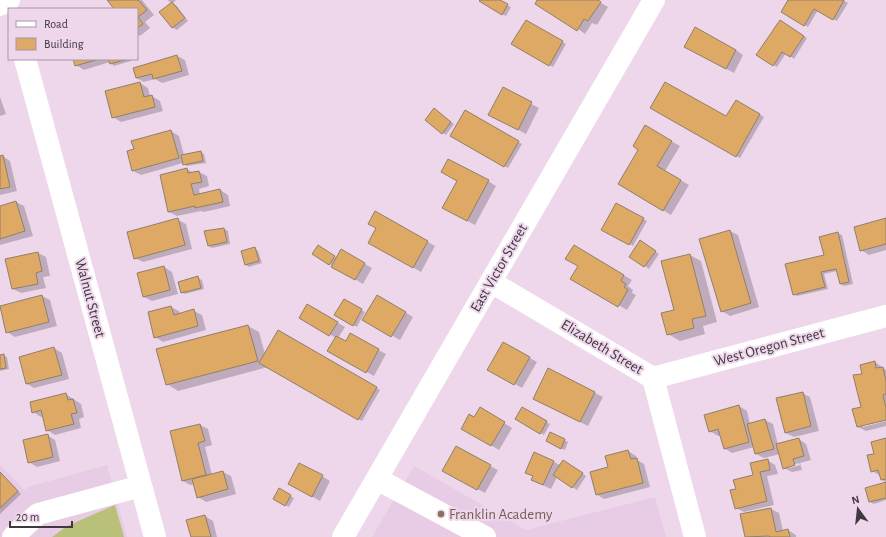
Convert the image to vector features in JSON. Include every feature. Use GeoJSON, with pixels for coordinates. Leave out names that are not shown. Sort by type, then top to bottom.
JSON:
{"type":"FeatureCollection","features":[{"type":"Feature","properties":{"kind":"street"},"geometry":{"type":"LineString","coordinates":[[0,5],[9,0]]}},
{"type":"Feature","properties":{"kind":"street","name":"East Victor Street"},"geometry":{"type":"LineString","coordinates":[[343,537],[654,0]]}},
{"type":"Feature","properties":{"kind":"street","name":"Walnut Street"},"geometry":{"type":"LineString","coordinates":[[25,60],[155,537]]}},
{"type":"Feature","properties":{"kind":"street","name":"Elizabeth Street"},"geometry":{"type":"LineString","coordinates":[[491,282],[653,378],[695,537]]}},
{"type":"Feature","properties":{"kind":"street","name":"West Oregon Street"},"geometry":{"type":"LineString","coordinates":[[653,378],[886,316]]}},
{"type":"Feature","properties":{"kind":"street"},"geometry":{"type":"LineString","coordinates":[[377,479],[486,537]]}},
{"type":"Feature","properties":{"kind":"street"},"geometry":{"type":"LineString","coordinates":[[13,537],[38,514],[141,486]]}},
{"type":"Feature","properties":{"kind":"shaded area"},"geometry":{"type":"Polygon","coordinates":[[[0,465],[25,490],[28,487],[107,465],[127,537],[0,537],[0,465]]]}},
{"type":"Feature","properties":{"kind":"shaded area","name":"Franklin Academy"},"geometry":{"type":"Polygon","coordinates":[[[414,466],[526,530],[655,497],[666,537],[372,537],[414,466]]]}},
{"type":"Feature","properties":{"kind":"green space"},"geometry":{"type":"Polygon","coordinates":[[[115,505],[124,537],[52,537],[67,526],[115,505]]]}},
{"type":"Feature","properties":{"kind":"building"},"geometry":{"type":"Polygon","coordinates":[[[107,0],[138,0],[147,10],[138,17],[138,8],[113,8],[107,0]]]}},
{"type":"Feature","properties":{"kind":"building"},"geometry":{"type":"Polygon","coordinates":[[[500,0],[508,4],[502,15],[479,1],[500,0]]]}},
{"type":"Feature","properties":{"kind":"building"},"geometry":{"type":"Polygon","coordinates":[[[537,0],[598,0],[601,2],[588,21],[584,19],[577,31],[535,4],[537,0]]]}},
{"type":"Feature","properties":{"kind":"building"},"geometry":{"type":"Polygon","coordinates":[[[788,0],[844,0],[833,20],[814,9],[804,26],[781,12],[788,0]]]}},
{"type":"Feature","properties":{"kind":"building"},"geometry":{"type":"Polygon","coordinates":[[[172,2],[185,18],[172,28],[159,12],[172,2]]]}},
{"type":"Feature","properties":{"kind":"building"},"geometry":{"type":"Polygon","coordinates":[[[138,17],[143,24],[138,27],[138,17]]]}},
{"type":"Feature","properties":{"kind":"building"},"geometry":{"type":"Polygon","coordinates":[[[526,20],[563,41],[549,66],[511,44],[526,20]]]}},
{"type":"Feature","properties":{"kind":"building"},"geometry":{"type":"Polygon","coordinates":[[[780,20],[804,36],[790,57],[782,52],[773,66],[756,55],[780,20]]]}},
{"type":"Feature","properties":{"kind":"building"},"geometry":{"type":"Polygon","coordinates":[[[695,27],[736,50],[726,69],[684,47],[695,27]]]}},
{"type":"Feature","properties":{"kind":"building"},"geometry":{"type":"Polygon","coordinates":[[[177,55],[182,71],[153,79],[152,74],[136,78],[133,68],[177,55]]]}},
{"type":"Feature","properties":{"kind":"building"},"geometry":{"type":"Polygon","coordinates":[[[73,60],[96,60],[75,66],[73,60]]]}},
{"type":"Feature","properties":{"kind":"building"},"geometry":{"type":"Polygon","coordinates":[[[108,60],[124,60],[110,64],[108,60]]]}},
{"type":"Feature","properties":{"kind":"building"},"geometry":{"type":"Polygon","coordinates":[[[140,82],[144,97],[152,95],[155,107],[112,118],[105,91],[140,82]]]}},
{"type":"Feature","properties":{"kind":"building"},"geometry":{"type":"Polygon","coordinates":[[[665,82],[726,116],[736,100],[760,114],[736,157],[650,108],[665,82]]]}},
{"type":"Feature","properties":{"kind":"building"},"geometry":{"type":"Polygon","coordinates":[[[503,87],[532,102],[518,130],[488,115],[503,87]]]}},
{"type":"Feature","properties":{"kind":"building"},"geometry":{"type":"Polygon","coordinates":[[[434,108],[451,122],[442,134],[425,120],[434,108]]]}},
{"type":"Feature","properties":{"kind":"building"},"geometry":{"type":"Polygon","coordinates":[[[465,110],[519,141],[504,167],[450,136],[465,110]]]}},
{"type":"Feature","properties":{"kind":"building"},"geometry":{"type":"Polygon","coordinates":[[[645,125],[672,141],[657,166],[681,180],[663,211],[618,184],[638,150],[633,146],[645,125]]]}},
{"type":"Feature","properties":{"kind":"building"},"geometry":{"type":"Polygon","coordinates":[[[171,130],[179,158],[132,171],[127,151],[134,149],[131,141],[171,130]]]}},
{"type":"Feature","properties":{"kind":"building"},"geometry":{"type":"Polygon","coordinates":[[[201,151],[203,161],[183,165],[181,155],[201,151]]]}},
{"type":"Feature","properties":{"kind":"building"},"geometry":{"type":"Polygon","coordinates":[[[3,155],[10,187],[0,189],[0,156],[3,155]]]}},
{"type":"Feature","properties":{"kind":"building"},"geometry":{"type":"Polygon","coordinates":[[[448,159],[489,180],[467,221],[442,208],[457,181],[441,172],[448,159]]]}},
{"type":"Feature","properties":{"kind":"building"},"geometry":{"type":"Polygon","coordinates":[[[187,168],[188,173],[199,171],[202,182],[191,184],[194,195],[220,189],[223,202],[168,212],[160,175],[187,168]]]}},
{"type":"Feature","properties":{"kind":"building"},"geometry":{"type":"Polygon","coordinates":[[[16,201],[25,231],[0,239],[0,206],[16,201]]]}},
{"type":"Feature","properties":{"kind":"building"},"geometry":{"type":"Polygon","coordinates":[[[616,203],[644,218],[629,245],[601,230],[616,203]]]}},
{"type":"Feature","properties":{"kind":"building"},"geometry":{"type":"Polygon","coordinates":[[[375,211],[428,241],[413,268],[368,243],[376,228],[368,224],[375,211]]]}},
{"type":"Feature","properties":{"kind":"building"},"geometry":{"type":"Polygon","coordinates":[[[178,218],[185,245],[134,259],[127,232],[178,218]]]}},
{"type":"Feature","properties":{"kind":"building"},"geometry":{"type":"Polygon","coordinates":[[[886,218],[886,244],[860,251],[854,227],[886,218]]]}},
{"type":"Feature","properties":{"kind":"building"},"geometry":{"type":"Polygon","coordinates":[[[224,228],[227,242],[208,246],[204,231],[224,228]]]}},
{"type":"Feature","properties":{"kind":"building"},"geometry":{"type":"Polygon","coordinates":[[[730,230],[751,303],[721,312],[699,239],[730,230]]]}},
{"type":"Feature","properties":{"kind":"building"},"geometry":{"type":"Polygon","coordinates":[[[838,232],[849,282],[840,284],[836,269],[821,272],[825,287],[793,295],[785,264],[824,255],[819,237],[838,232]]]}},
{"type":"Feature","properties":{"kind":"building"},"geometry":{"type":"Polygon","coordinates":[[[640,240],[656,251],[644,267],[629,257],[640,240]]]}},
{"type":"Feature","properties":{"kind":"building"},"geometry":{"type":"Polygon","coordinates":[[[318,245],[335,256],[329,265],[312,254],[318,245]]]}},
{"type":"Feature","properties":{"kind":"building"},"geometry":{"type":"Polygon","coordinates":[[[574,245],[624,275],[621,281],[626,284],[624,287],[628,290],[618,307],[570,279],[578,266],[565,259],[574,245]]]}},
{"type":"Feature","properties":{"kind":"building"},"geometry":{"type":"Polygon","coordinates":[[[255,247],[259,261],[245,265],[241,251],[255,247]]]}},
{"type":"Feature","properties":{"kind":"building"},"geometry":{"type":"Polygon","coordinates":[[[341,249],[365,263],[355,280],[331,267],[341,249]]]}},
{"type":"Feature","properties":{"kind":"building"},"geometry":{"type":"Polygon","coordinates":[[[38,252],[42,271],[36,273],[38,284],[12,289],[5,259],[38,252]]]}},
{"type":"Feature","properties":{"kind":"building"},"geometry":{"type":"Polygon","coordinates":[[[690,254],[706,316],[692,319],[694,328],[667,335],[661,313],[674,310],[661,261],[690,254]]]}},
{"type":"Feature","properties":{"kind":"building"},"geometry":{"type":"Polygon","coordinates":[[[164,266],[170,290],[143,297],[137,273],[164,266]]]}},
{"type":"Feature","properties":{"kind":"building"},"geometry":{"type":"Polygon","coordinates":[[[198,276],[201,288],[181,293],[178,282],[198,276]]]}},
{"type":"Feature","properties":{"kind":"building"},"geometry":{"type":"Polygon","coordinates":[[[42,295],[49,322],[6,333],[0,306],[42,295]]]}},
{"type":"Feature","properties":{"kind":"building"},"geometry":{"type":"Polygon","coordinates":[[[377,295],[406,312],[391,337],[362,320],[377,295]]]}},
{"type":"Feature","properties":{"kind":"building"},"geometry":{"type":"Polygon","coordinates":[[[344,299],[362,309],[353,326],[334,315],[344,299]]]}},
{"type":"Feature","properties":{"kind":"building"},"geometry":{"type":"Polygon","coordinates":[[[307,304],[338,322],[329,336],[299,318],[307,304]]]}},
{"type":"Feature","properties":{"kind":"building"},"geometry":{"type":"Polygon","coordinates":[[[171,306],[174,315],[194,309],[198,326],[154,338],[148,312],[171,306]]]}},
{"type":"Feature","properties":{"kind":"building"},"geometry":{"type":"Polygon","coordinates":[[[248,325],[258,361],[166,385],[156,349],[248,325]]]}},
{"type":"Feature","properties":{"kind":"building"},"geometry":{"type":"Polygon","coordinates":[[[278,330],[377,387],[358,420],[259,363],[278,330]]]}},
{"type":"Feature","properties":{"kind":"building"},"geometry":{"type":"Polygon","coordinates":[[[350,333],[379,349],[366,373],[327,351],[336,336],[346,341],[350,333]]]}},
{"type":"Feature","properties":{"kind":"building"},"geometry":{"type":"Polygon","coordinates":[[[503,342],[530,357],[514,385],[487,370],[503,342]]]}},
{"type":"Feature","properties":{"kind":"building"},"geometry":{"type":"Polygon","coordinates":[[[54,347],[62,375],[26,384],[19,357],[54,347]]]}},
{"type":"Feature","properties":{"kind":"building"},"geometry":{"type":"Polygon","coordinates":[[[4,354],[6,368],[0,369],[0,355],[4,354]]]}},
{"type":"Feature","properties":{"kind":"building"},"geometry":{"type":"Polygon","coordinates":[[[875,361],[876,368],[883,367],[886,381],[886,394],[883,395],[886,408],[886,420],[857,427],[852,409],[861,407],[853,375],[862,374],[860,365],[875,361]]]}},
{"type":"Feature","properties":{"kind":"building"},"geometry":{"type":"Polygon","coordinates":[[[548,368],[595,392],[580,422],[533,399],[548,368]]]}},
{"type":"Feature","properties":{"kind":"building"},"geometry":{"type":"Polygon","coordinates":[[[803,392],[811,426],[785,433],[776,398],[803,392]]]}},
{"type":"Feature","properties":{"kind":"building"},"geometry":{"type":"Polygon","coordinates":[[[66,393],[68,400],[73,399],[77,413],[71,414],[74,424],[46,431],[41,410],[32,413],[30,402],[66,393]]]}},
{"type":"Feature","properties":{"kind":"building"},"geometry":{"type":"Polygon","coordinates":[[[739,405],[749,442],[724,449],[718,429],[709,432],[704,415],[739,405]]]}},
{"type":"Feature","properties":{"kind":"building"},"geometry":{"type":"Polygon","coordinates":[[[480,407],[505,422],[491,446],[461,429],[469,414],[474,417],[480,407]]]}},
{"type":"Feature","properties":{"kind":"building"},"geometry":{"type":"Polygon","coordinates":[[[522,407],[547,421],[540,434],[515,419],[522,407]]]}},
{"type":"Feature","properties":{"kind":"building"},"geometry":{"type":"Polygon","coordinates":[[[765,419],[774,449],[755,454],[747,424],[765,419]]]}},
{"type":"Feature","properties":{"kind":"building"},"geometry":{"type":"Polygon","coordinates":[[[200,424],[205,441],[198,443],[206,475],[182,481],[170,431],[200,424]]]}},
{"type":"Feature","properties":{"kind":"building"},"geometry":{"type":"Polygon","coordinates":[[[550,432],[565,439],[561,449],[546,441],[550,432]]]}},
{"type":"Feature","properties":{"kind":"building"},"geometry":{"type":"Polygon","coordinates":[[[48,434],[53,457],[28,463],[23,440],[48,434]]]}},
{"type":"Feature","properties":{"kind":"building"},"geometry":{"type":"Polygon","coordinates":[[[799,438],[804,456],[793,459],[795,465],[783,469],[776,444],[799,438]]]}},
{"type":"Feature","properties":{"kind":"building"},"geometry":{"type":"Polygon","coordinates":[[[886,438],[886,479],[881,480],[878,470],[871,472],[867,455],[874,454],[871,442],[886,438]]]}},
{"type":"Feature","properties":{"kind":"building"},"geometry":{"type":"Polygon","coordinates":[[[456,446],[491,465],[477,490],[442,471],[456,446]]]}},
{"type":"Feature","properties":{"kind":"building"},"geometry":{"type":"Polygon","coordinates":[[[628,450],[631,459],[637,458],[643,483],[596,495],[590,472],[608,467],[605,456],[628,450]]]}},
{"type":"Feature","properties":{"kind":"building"},"geometry":{"type":"Polygon","coordinates":[[[534,452],[554,461],[543,485],[531,480],[533,476],[525,473],[534,452]]]}},
{"type":"Feature","properties":{"kind":"building"},"geometry":{"type":"Polygon","coordinates":[[[768,459],[770,470],[760,472],[767,501],[735,509],[730,490],[736,489],[733,480],[753,475],[750,463],[768,459]]]}},
{"type":"Feature","properties":{"kind":"building"},"geometry":{"type":"Polygon","coordinates":[[[563,460],[583,473],[572,488],[553,475],[563,460]]]}},
{"type":"Feature","properties":{"kind":"building"},"geometry":{"type":"Polygon","coordinates":[[[299,463],[323,475],[312,497],[288,484],[299,463]]]}},
{"type":"Feature","properties":{"kind":"building"},"geometry":{"type":"Polygon","coordinates":[[[223,471],[228,489],[197,498],[192,479],[223,471]]]}},
{"type":"Feature","properties":{"kind":"building"},"geometry":{"type":"Polygon","coordinates":[[[0,472],[18,491],[0,508],[0,472]]]}},
{"type":"Feature","properties":{"kind":"building"},"geometry":{"type":"Polygon","coordinates":[[[886,482],[886,498],[869,502],[865,488],[886,482]]]}},
{"type":"Feature","properties":{"kind":"building"},"geometry":{"type":"Polygon","coordinates":[[[279,488],[291,495],[285,506],[273,499],[279,488]]]}},
{"type":"Feature","properties":{"kind":"building"},"geometry":{"type":"Polygon","coordinates":[[[771,508],[776,532],[788,529],[790,537],[745,537],[740,514],[771,508]]]}},
{"type":"Feature","properties":{"kind":"building"},"geometry":{"type":"Polygon","coordinates":[[[205,515],[211,537],[191,537],[186,520],[205,515]]]}},
{"type":"Feature","properties":{"kind":"place","name":"Franklin Academy"},"geometry":{"type":"Point","coordinates":[441,514]}}]}
